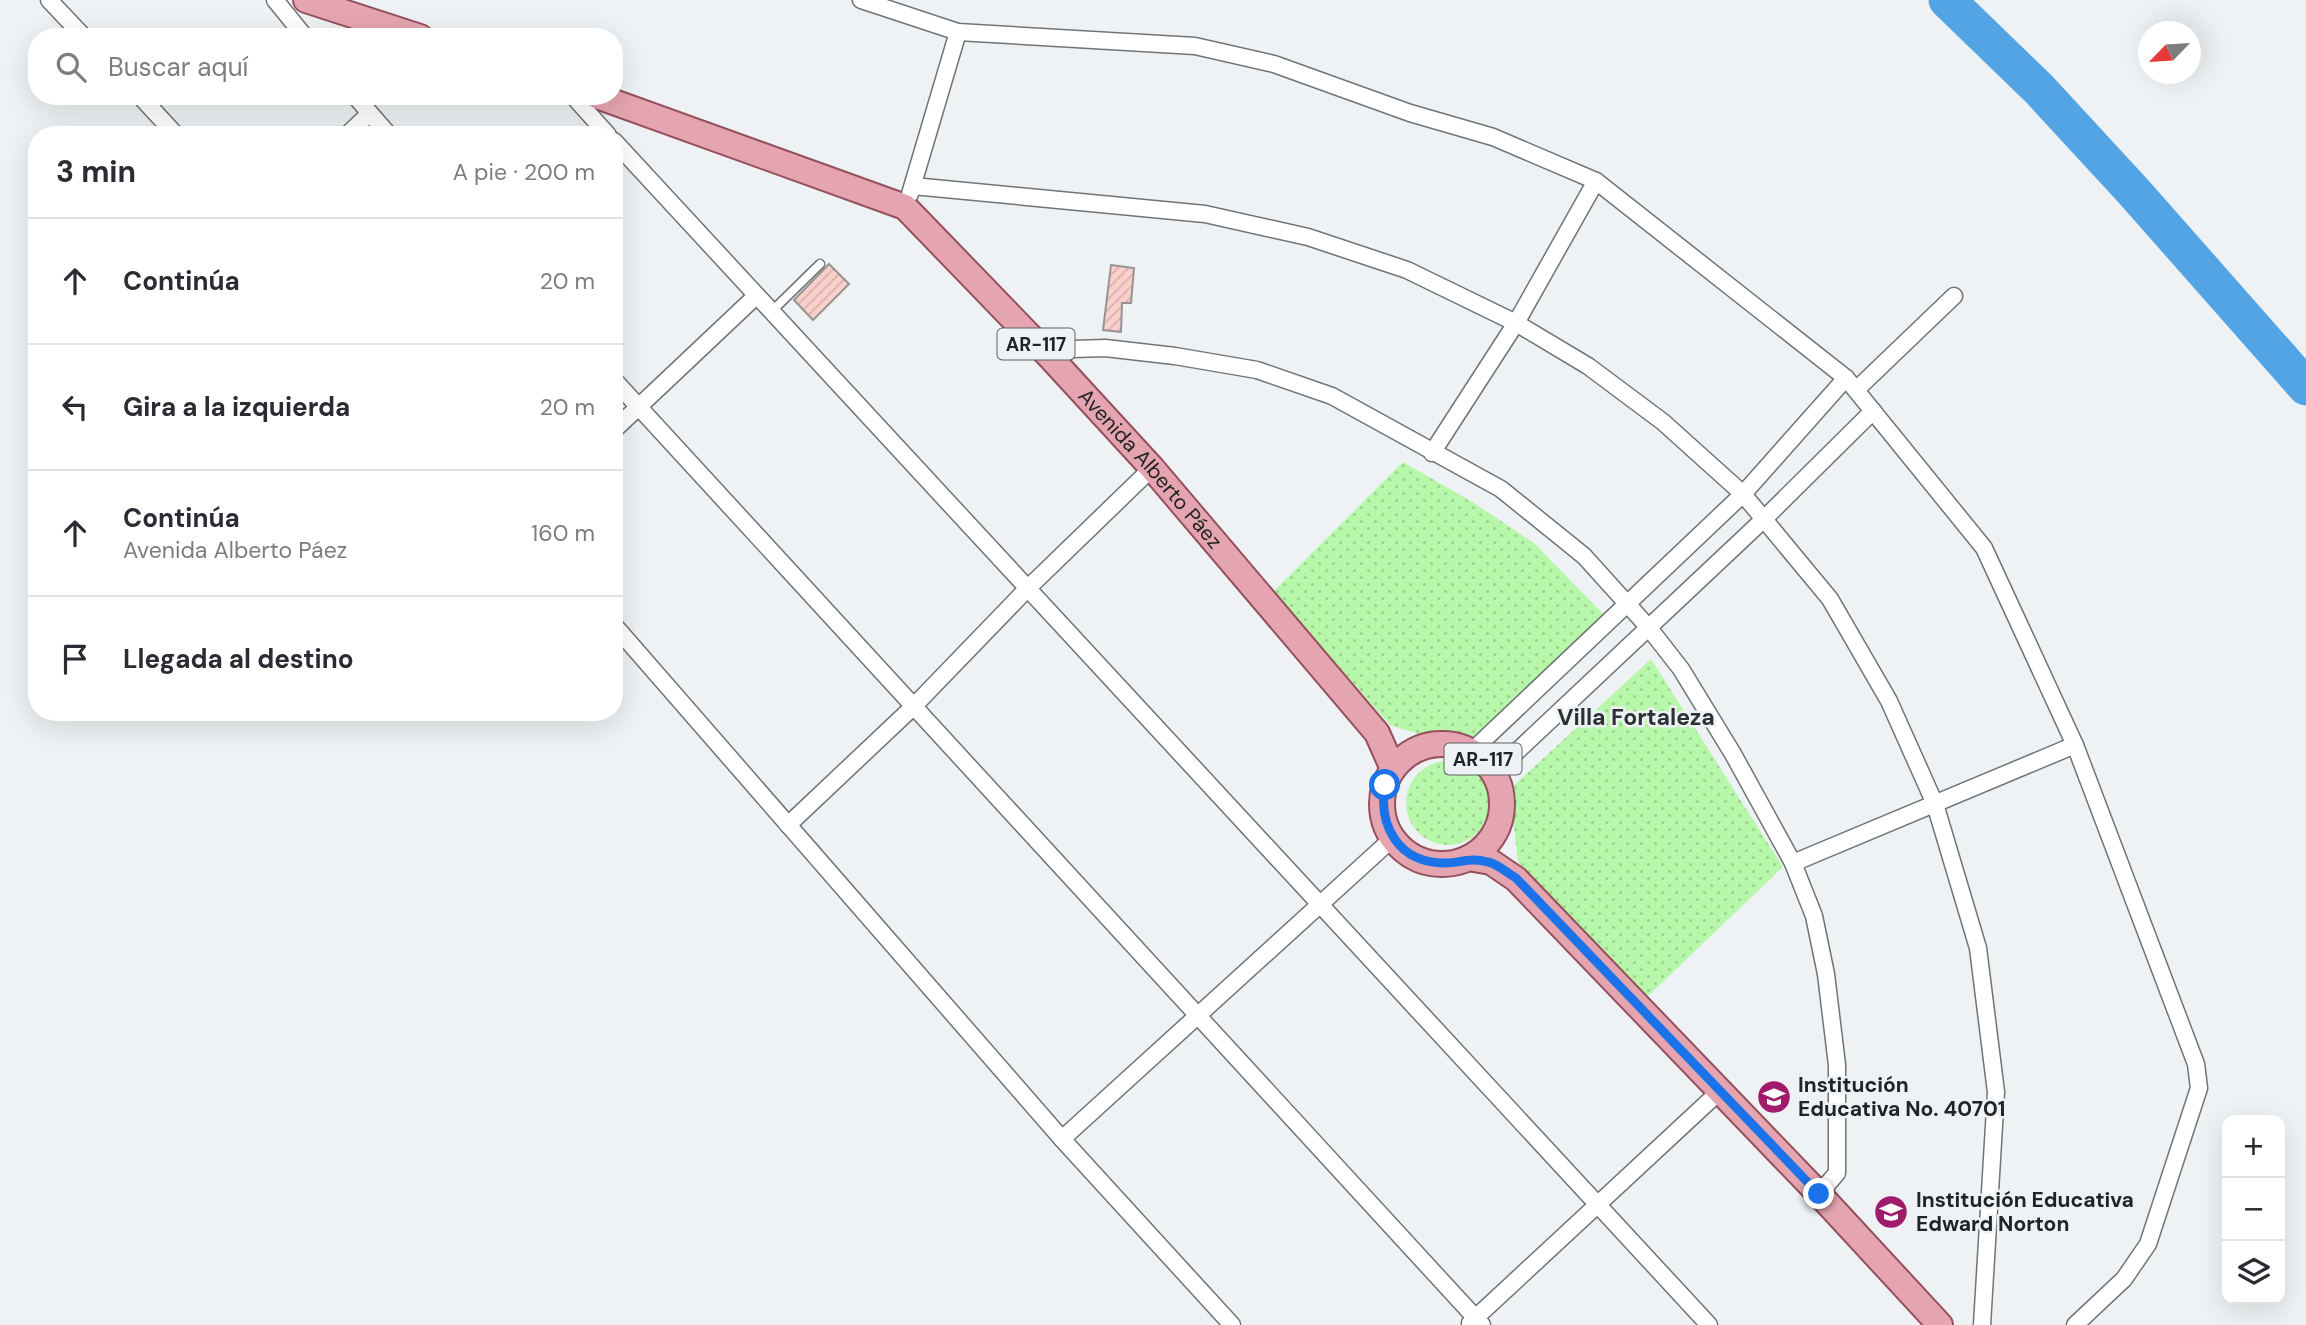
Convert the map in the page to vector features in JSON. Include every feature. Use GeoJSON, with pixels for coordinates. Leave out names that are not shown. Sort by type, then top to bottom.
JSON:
{"type":"FeatureCollection","features":[{"type":"Feature","properties":{"kind":"main road"},"geometry":{"type":"LineString","coordinates":[[306,0],[392,28]]}},
{"type":"Feature","properties":{"kind":"main road","name":"Avenida Alberto Páez"},"geometry":{"type":"LineString","coordinates":[[623,104],[909,197],[1152,468],[1377,733],[1393,769]]}},
{"type":"Feature","properties":{"kind":"main road","name":"Avenida Alberto Páez"},"geometry":{"type":"LineString","coordinates":[[1377,733],[1415,750]]}},
{"type":"Feature","properties":{"kind":"main road","name":"AR-117"},"geometry":{"type":"LineString","coordinates":[[1393,769],[1415,750],[1433,744],[1453,744],[1472,751],[1485,761],[1501,790],[1503,809],[1498,827],[1503,852],[1516,878]]}},
{"type":"Feature","properties":{"kind":"main road"},"geometry":{"type":"LineString","coordinates":[[1393,769],[1385,785],[1382,804],[1385,822],[1394,838]]}},
{"type":"Feature","properties":{"kind":"main road"},"geometry":{"type":"LineString","coordinates":[[1468,858],[1486,845],[1498,827]]}},
{"type":"Feature","properties":{"kind":"main road","name":"AR-117"},"geometry":{"type":"LineString","coordinates":[[1394,838],[1408,853],[1427,862],[1448,864],[1468,858],[1491,862],[1516,878],[1721,1090],[1940,1325]]}},
{"type":"Feature","properties":{"kind":"street"},"geometry":{"type":"LineString","coordinates":[[49,0],[75,28]]}},
{"type":"Feature","properties":{"kind":"street"},"geometry":{"type":"LineString","coordinates":[[275,0],[298,28]]}},
{"type":"Feature","properties":{"kind":"street"},"geometry":{"type":"LineString","coordinates":[[861,0],[958,32],[1195,46],[1274,64],[1410,113],[1493,137],[1596,181],[1851,384],[1983,548],[2075,745],[2196,1064],[2199,1088],[2148,1244],[2124,1279],[2075,1325]]}},
{"type":"Feature","properties":{"kind":"street"},"geometry":{"type":"LineString","coordinates":[[958,32],[909,197],[1205,214],[1295,234],[1407,270],[1516,323],[1588,366],[1652,414],[1743,494],[1830,599],[1889,701],[1935,804],[1978,948],[1996,1092],[1982,1325]]}},
{"type":"Feature","properties":{"kind":"street"},"geometry":{"type":"LineString","coordinates":[[148,105],[167,126]]}},
{"type":"Feature","properties":{"kind":"street"},"geometry":{"type":"LineString","coordinates":[[362,105],[380,126]]}},
{"type":"Feature","properties":{"kind":"street"},"geometry":{"type":"LineString","coordinates":[[581,105],[600,126]]}},
{"type":"Feature","properties":{"kind":"street"},"geometry":{"type":"LineString","coordinates":[[356,126],[369,114]]}},
{"type":"Feature","properties":{"kind":"street"},"geometry":{"type":"LineString","coordinates":[[623,151],[1709,1325]]}},
{"type":"Feature","properties":{"kind":"street"},"geometry":{"type":"LineString","coordinates":[[1432,453],[1516,323],[1596,181]]}},
{"type":"Feature","properties":{"kind":"street"},"geometry":{"type":"LineString","coordinates":[[623,422],[757,296]]}},
{"type":"Feature","properties":{"kind":"street"},"geometry":{"type":"LineString","coordinates":[[1472,751],[1743,494],[1851,384],[1954,296]]}},
{"type":"Feature","properties":{"kind":"street"},"geometry":{"type":"LineString","coordinates":[[1051,358],[1073,349],[1105,348],[1175,356],[1257,370],[1332,396],[1501,489],[1584,555],[1649,628],[1681,669],[1733,754],[1793,863],[1814,916],[1824,962],[1837,1065],[1837,1173],[1819,1194]]}},
{"type":"Feature","properties":{"kind":"street"},"geometry":{"type":"LineString","coordinates":[[623,390],[1198,1015],[1476,1323],[1721,1090]]}},
{"type":"Feature","properties":{"kind":"street"},"geometry":{"type":"LineString","coordinates":[[1494,773],[1764,519],[1873,411]]}},
{"type":"Feature","properties":{"kind":"street"},"geometry":{"type":"LineString","coordinates":[[788,825],[914,706],[1027,589],[1152,468]]}},
{"type":"Feature","properties":{"kind":"street"},"geometry":{"type":"LineString","coordinates":[[623,635],[1062,1139],[1232,1325]]}},
{"type":"Feature","properties":{"kind":"street"},"geometry":{"type":"LineString","coordinates":[[1793,863],[2075,745]]}},
{"type":"Feature","properties":{"kind":"street"},"geometry":{"type":"LineString","coordinates":[[1062,1139],[1394,838]]}},
{"type":"Feature","properties":{"kind":"lane"},"geometry":{"type":"LineString","coordinates":[[771,312],[820,264]]}},
{"type":"Feature","properties":{"kind":"green space"},"geometry":{"type":"Polygon","coordinates":[[[1403,462],[1474,503],[1534,543],[1604,615],[1484,740],[1423,735],[1391,726],[1273,592],[1403,462]]]}},
{"type":"Feature","properties":{"kind":"green space"},"geometry":{"type":"Polygon","coordinates":[[[1651,659],[1783,867],[1646,998],[1518,862],[1510,789],[1651,659]]]}},
{"type":"Feature","properties":{"kind":"green space"},"geometry":{"type":"Polygon","coordinates":[[[1448,761],[1464,764],[1478,773],[1487,787],[1490,803],[1487,819],[1478,833],[1464,842],[1448,845],[1432,842],[1418,833],[1409,819],[1406,803],[1409,787],[1418,773],[1432,764],[1448,761]]]}},
{"type":"Feature","properties":{"kind":"building"},"geometry":{"type":"Polygon","coordinates":[[[829,264],[849,284],[813,320],[794,300],[829,264]]]}},
{"type":"Feature","properties":{"kind":"building"},"geometry":{"type":"Polygon","coordinates":[[[1111,265],[1134,268],[1131,303],[1122,303],[1121,332],[1103,330],[1111,265]]]}},
{"type":"Feature","properties":{"kind":"waterway"},"geometry":{"type":"LineString","coordinates":[[1947,0],[2039,89],[2306,387]]}},
{"type":"Feature","properties":{"kind":"place","name":"Institución Educativa No. 40701"},"geometry":{"type":"Point","coordinates":[1774,1097]}},
{"type":"Feature","properties":{"kind":"place","name":"Institución Educativa Edward Norton"},"geometry":{"type":"Point","coordinates":[1891,1212]}},
{"type":"Feature","properties":{"kind":"district","name":"Villa Fortaleza"},"geometry":{"type":"Point","coordinates":[1636,717]}},
{"type":"Feature","properties":{"kind":"route"},"geometry":{"type":"LineString","coordinates":[[1385,785],[1382,804],[1385,822],[1394,838],[1408,853],[1427,862],[1448,864],[1468,858],[1491,862],[1516,878],[1819,1194]]}}]}
